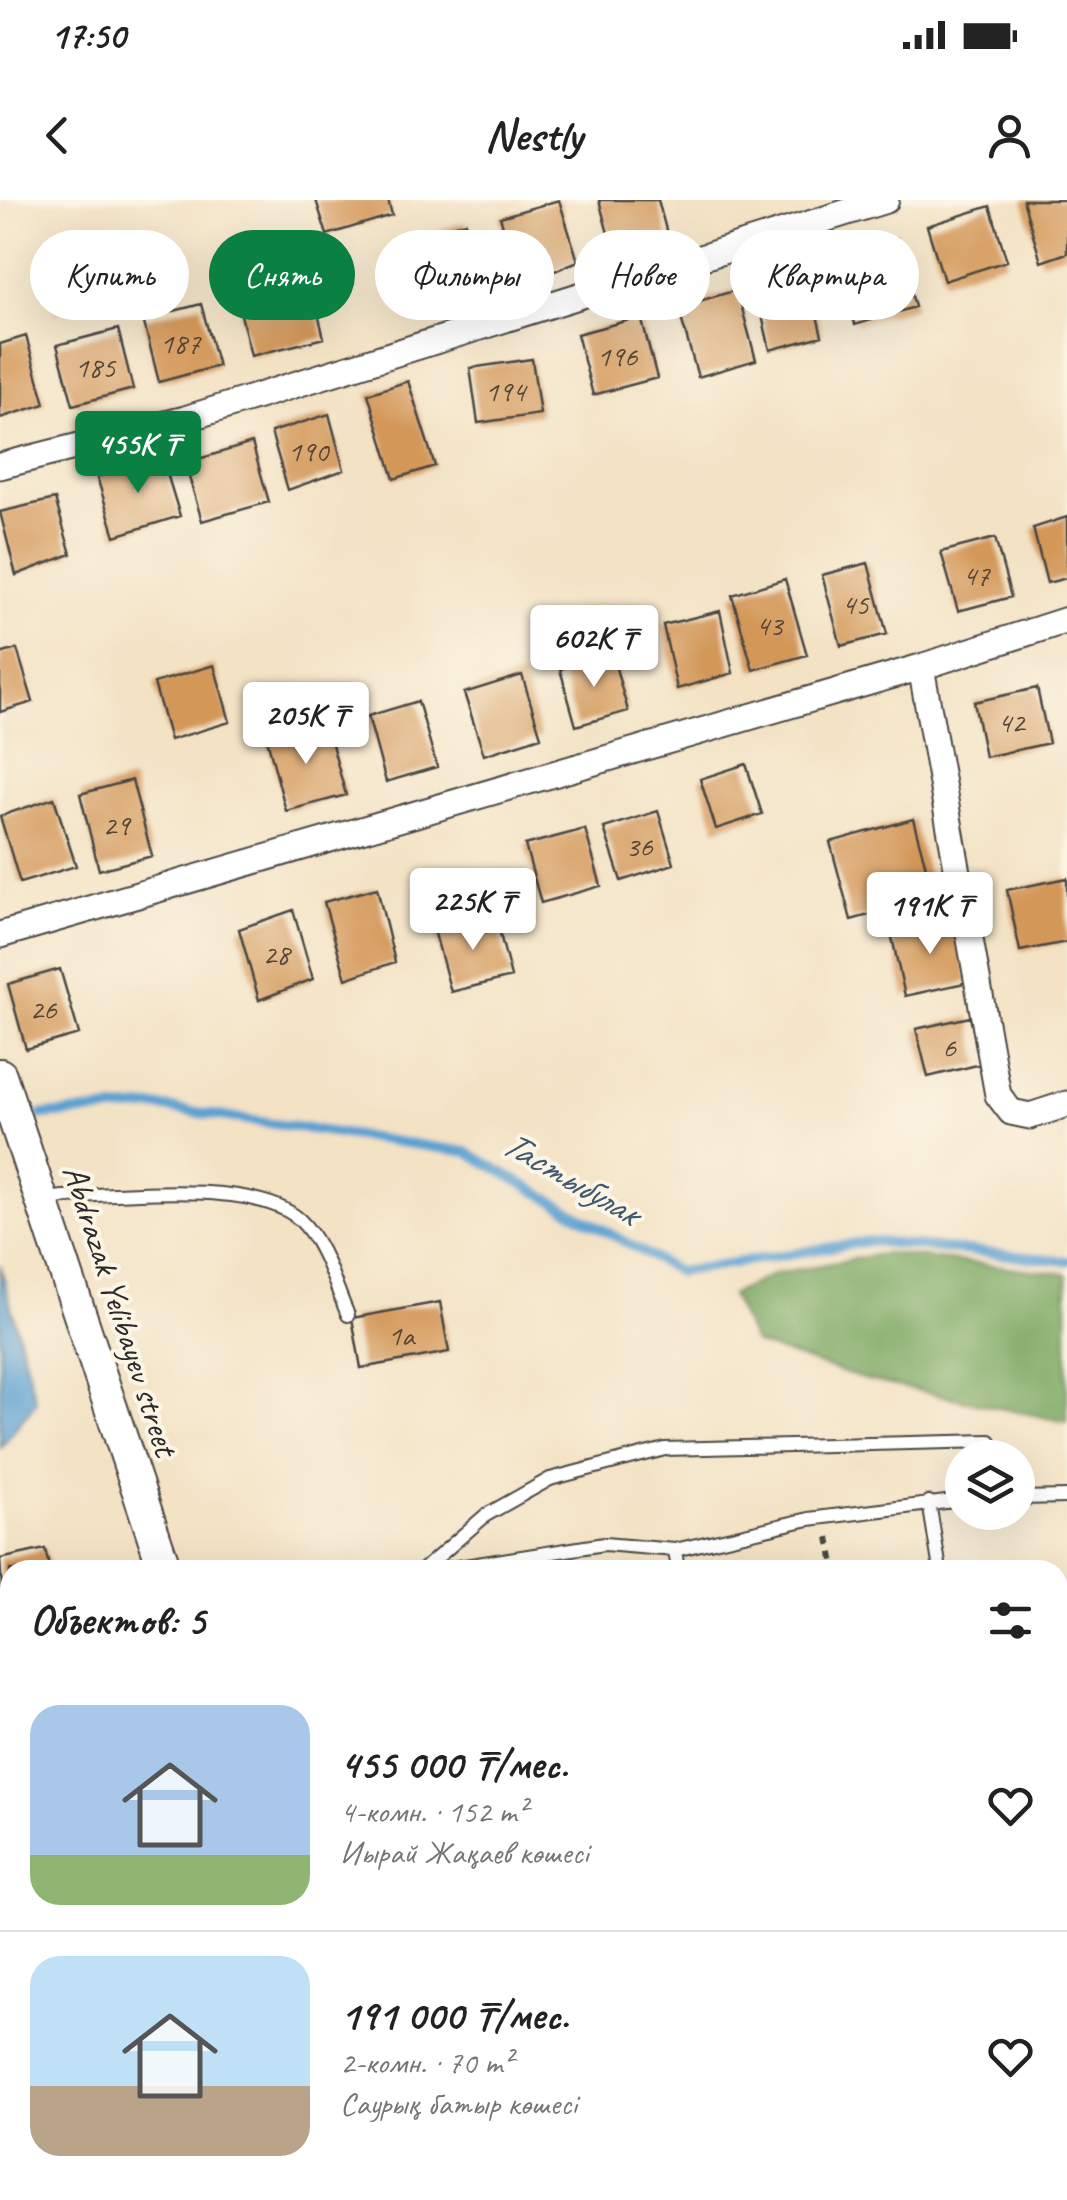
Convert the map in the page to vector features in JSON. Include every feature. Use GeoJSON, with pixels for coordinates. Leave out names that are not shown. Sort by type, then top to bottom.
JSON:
{"type":"FeatureCollection","features":[{"type":"Feature","properties":{"kind":"street"},"geometry":{"type":"LineString","coordinates":[[0,466],[185,418],[886,200]]}},
{"type":"Feature","properties":{"kind":"street"},"geometry":{"type":"LineString","coordinates":[[0,935],[921,667],[1067,620]]}},
{"type":"Feature","properties":{"kind":"street"},"geometry":{"type":"LineString","coordinates":[[921,667],[998,1095],[1011,1112],[1030,1116],[1067,1104]]}},
{"type":"Feature","properties":{"kind":"street","name":"Abdrazak Yelibayev street"},"geometry":{"type":"LineString","coordinates":[[0,1074],[162,1560]]}},
{"type":"Feature","properties":{"kind":"lane"},"geometry":{"type":"LineString","coordinates":[[42,1198],[209,1192],[288,1210],[314,1238],[348,1315]]}},
{"type":"Feature","properties":{"kind":"lane"},"geometry":{"type":"LineString","coordinates":[[434,1560],[486,1515],[550,1480],[664,1449],[945,1442]]}},
{"type":"Feature","properties":{"kind":"lane"},"geometry":{"type":"LineString","coordinates":[[1035,1498],[1067,1497]]}},
{"type":"Feature","properties":{"kind":"lane"},"geometry":{"type":"LineString","coordinates":[[502,1560],[604,1544],[674,1550],[825,1517],[945,1501]]}},
{"type":"Feature","properties":{"kind":"lane"},"geometry":{"type":"LineString","coordinates":[[929,1502],[938,1560]]}},
{"type":"Feature","properties":{"kind":"lane"},"geometry":{"type":"LineString","coordinates":[[674,1550],[676,1560]]}},
{"type":"Feature","properties":{"kind":"path"},"geometry":{"type":"LineString","coordinates":[[825,1517],[833,1560]]}},
{"type":"Feature","properties":{"kind":"green space"},"geometry":{"type":"Polygon","coordinates":[[[886,1253],[1067,1274],[1067,1422],[863,1379],[754,1343],[731,1295],[774,1274],[886,1253]]]}},
{"type":"Feature","properties":{"kind":"water"},"geometry":{"type":"Polygon","coordinates":[[[0,1265],[36,1402],[0,1448],[0,1265]]]}},
{"type":"Feature","properties":{"kind":"building"},"geometry":{"type":"Polygon","coordinates":[[[316,200],[388,200],[392,215],[343,230],[325,230],[316,200]]]}},
{"type":"Feature","properties":{"kind":"building"},"geometry":{"type":"Polygon","coordinates":[[[559,200],[574,248],[574,263],[554,271],[554,230],[504,230],[500,217],[559,200]]]}},
{"type":"Feature","properties":{"kind":"building"},"geometry":{"type":"Polygon","coordinates":[[[599,200],[658,200],[666,230],[607,230],[599,200]]]}},
{"type":"Feature","properties":{"kind":"building"},"geometry":{"type":"Polygon","coordinates":[[[1023,200],[1067,200],[1067,253],[1041,262],[1023,200]]]}},
{"type":"Feature","properties":{"kind":"building"},"geometry":{"type":"Polygon","coordinates":[[[990,206],[1007,261],[944,281],[927,226],[990,206]]]}},
{"type":"Feature","properties":{"kind":"building"},"geometry":{"type":"Polygon","coordinates":[[[466,222],[468,230],[439,230],[466,222]]]}},
{"type":"Feature","properties":{"kind":"building"},"geometry":{"type":"Polygon","coordinates":[[[730,292],[730,320],[745,320],[756,360],[698,377],[682,320],[710,320],[710,298],[730,292]]]}},
{"type":"Feature","properties":{"kind":"building"},"geometry":{"type":"Polygon","coordinates":[[[201,304],[218,366],[159,382],[143,320],[189,320],[189,307],[201,304]]]}},
{"type":"Feature","properties":{"kind":"building"},"geometry":{"type":"Polygon","coordinates":[[[242,320],[320,320],[324,338],[251,356],[242,320]]]}},
{"type":"Feature","properties":{"kind":"building"},"geometry":{"type":"Polygon","coordinates":[[[642,320],[657,378],[593,395],[577,334],[642,320]]]}},
{"type":"Feature","properties":{"kind":"building"},"geometry":{"type":"Polygon","coordinates":[[[763,320],[818,320],[822,336],[770,350],[763,320]]]}},
{"type":"Feature","properties":{"kind":"building"},"geometry":{"type":"Polygon","coordinates":[[[118,329],[133,389],[73,405],[57,345],[118,329]]]}},
{"type":"Feature","properties":{"kind":"building"},"geometry":{"type":"Polygon","coordinates":[[[26,336],[45,404],[0,418],[0,344],[26,336]]]}},
{"type":"Feature","properties":{"kind":"building"},"geometry":{"type":"Polygon","coordinates":[[[532,359],[540,414],[478,423],[470,368],[532,359]]]}},
{"type":"Feature","properties":{"kind":"building"},"geometry":{"type":"Polygon","coordinates":[[[408,381],[435,466],[394,479],[368,394],[408,381]]]}},
{"type":"Feature","properties":{"kind":"building"},"geometry":{"type":"Polygon","coordinates":[[[329,414],[344,470],[288,490],[271,432],[329,414]]]}},
{"type":"Feature","properties":{"kind":"building"},"geometry":{"type":"Polygon","coordinates":[[[252,443],[269,502],[202,521],[185,463],[252,443]]]}},
{"type":"Feature","properties":{"kind":"building"},"geometry":{"type":"Polygon","coordinates":[[[162,457],[180,516],[115,536],[97,477],[162,457]]]}},
{"type":"Feature","properties":{"kind":"building"},"geometry":{"type":"Polygon","coordinates":[[[55,499],[71,554],[16,575],[0,512],[55,499]]]}},
{"type":"Feature","properties":{"kind":"building"},"geometry":{"type":"Polygon","coordinates":[[[1067,517],[1067,578],[1047,583],[1033,528],[1067,517]]]}},
{"type":"Feature","properties":{"kind":"building"},"geometry":{"type":"Polygon","coordinates":[[[995,538],[1011,597],[958,611],[941,552],[995,538]]]}},
{"type":"Feature","properties":{"kind":"building"},"geometry":{"type":"Polygon","coordinates":[[[868,563],[887,634],[841,646],[822,575],[868,563]]]}},
{"type":"Feature","properties":{"kind":"building"},"geometry":{"type":"Polygon","coordinates":[[[785,579],[807,655],[753,670],[732,595],[785,579]]]}},
{"type":"Feature","properties":{"kind":"building"},"geometry":{"type":"Polygon","coordinates":[[[720,611],[733,673],[677,689],[663,625],[720,611]]]}},
{"type":"Feature","properties":{"kind":"building"},"geometry":{"type":"Polygon","coordinates":[[[17,649],[33,702],[0,712],[0,654],[17,649]]]}},
{"type":"Feature","properties":{"kind":"building"},"geometry":{"type":"Polygon","coordinates":[[[612,654],[628,711],[576,726],[560,669],[612,654]]]}},
{"type":"Feature","properties":{"kind":"building"},"geometry":{"type":"Polygon","coordinates":[[[214,665],[230,722],[170,740],[154,683],[214,665]]]}},
{"type":"Feature","properties":{"kind":"building"},"geometry":{"type":"Polygon","coordinates":[[[522,675],[541,737],[484,755],[464,693],[522,675]]]}},
{"type":"Feature","properties":{"kind":"building"},"geometry":{"type":"Polygon","coordinates":[[[1037,688],[1049,743],[985,757],[974,702],[1037,688]]]}},
{"type":"Feature","properties":{"kind":"building"},"geometry":{"type":"Polygon","coordinates":[[[418,701],[437,767],[386,782],[368,716],[418,701]]]}},
{"type":"Feature","properties":{"kind":"building"},"geometry":{"type":"Polygon","coordinates":[[[326,723],[346,795],[286,811],[267,739],[326,723]]]}},
{"type":"Feature","properties":{"kind":"building"},"geometry":{"type":"Polygon","coordinates":[[[746,764],[762,814],[716,829],[700,779],[746,764]]]}},
{"type":"Feature","properties":{"kind":"building"},"geometry":{"type":"Polygon","coordinates":[[[132,780],[152,856],[99,870],[80,794],[132,780]]]}},
{"type":"Feature","properties":{"kind":"building"},"geometry":{"type":"Polygon","coordinates":[[[54,798],[76,866],[20,883],[0,816],[54,798]]]}},
{"type":"Feature","properties":{"kind":"building"},"geometry":{"type":"Polygon","coordinates":[[[658,811],[674,864],[621,881],[604,828],[658,811]]]}},
{"type":"Feature","properties":{"kind":"building"},"geometry":{"type":"Polygon","coordinates":[[[913,819],[934,897],[851,920],[830,842],[913,819]]]}},
{"type":"Feature","properties":{"kind":"building"},"geometry":{"type":"Polygon","coordinates":[[[585,829],[601,886],[541,903],[525,845],[585,829]]]}},
{"type":"Feature","properties":{"kind":"building"},"geometry":{"type":"Polygon","coordinates":[[[1067,878],[1067,942],[1020,951],[1007,890],[1067,878]]]}},
{"type":"Feature","properties":{"kind":"building"},"geometry":{"type":"Polygon","coordinates":[[[377,888],[395,962],[346,979],[324,902],[377,888]]]}},
{"type":"Feature","properties":{"kind":"building"},"geometry":{"type":"Polygon","coordinates":[[[293,910],[313,979],[259,1000],[239,929],[293,910]]]}},
{"type":"Feature","properties":{"kind":"building"},"geometry":{"type":"Polygon","coordinates":[[[495,914],[511,977],[451,992],[434,930],[495,914]]]}},
{"type":"Feature","properties":{"kind":"building"},"geometry":{"type":"Polygon","coordinates":[[[954,918],[969,982],[905,996],[891,933],[954,918]]]}},
{"type":"Feature","properties":{"kind":"building"},"geometry":{"type":"Polygon","coordinates":[[[60,969],[79,1034],[26,1049],[8,984],[60,969]]]}},
{"type":"Feature","properties":{"kind":"building"},"geometry":{"type":"Polygon","coordinates":[[[970,1017],[981,1064],[928,1077],[916,1029],[970,1017]]]}},
{"type":"Feature","properties":{"kind":"building"},"geometry":{"type":"Polygon","coordinates":[[[440,1302],[449,1352],[361,1368],[352,1318],[440,1302]]]}},
{"type":"Feature","properties":{"kind":"building"},"geometry":{"type":"Polygon","coordinates":[[[45,1549],[48,1560],[0,1560],[45,1549]]]}},
{"type":"Feature","properties":{"kind":"waterway","name":"Тастыбулак"},"geometry":{"type":"LineString","coordinates":[[41,1115],[158,1107],[467,1152],[678,1272],[869,1241],[1067,1261]]}}]}
